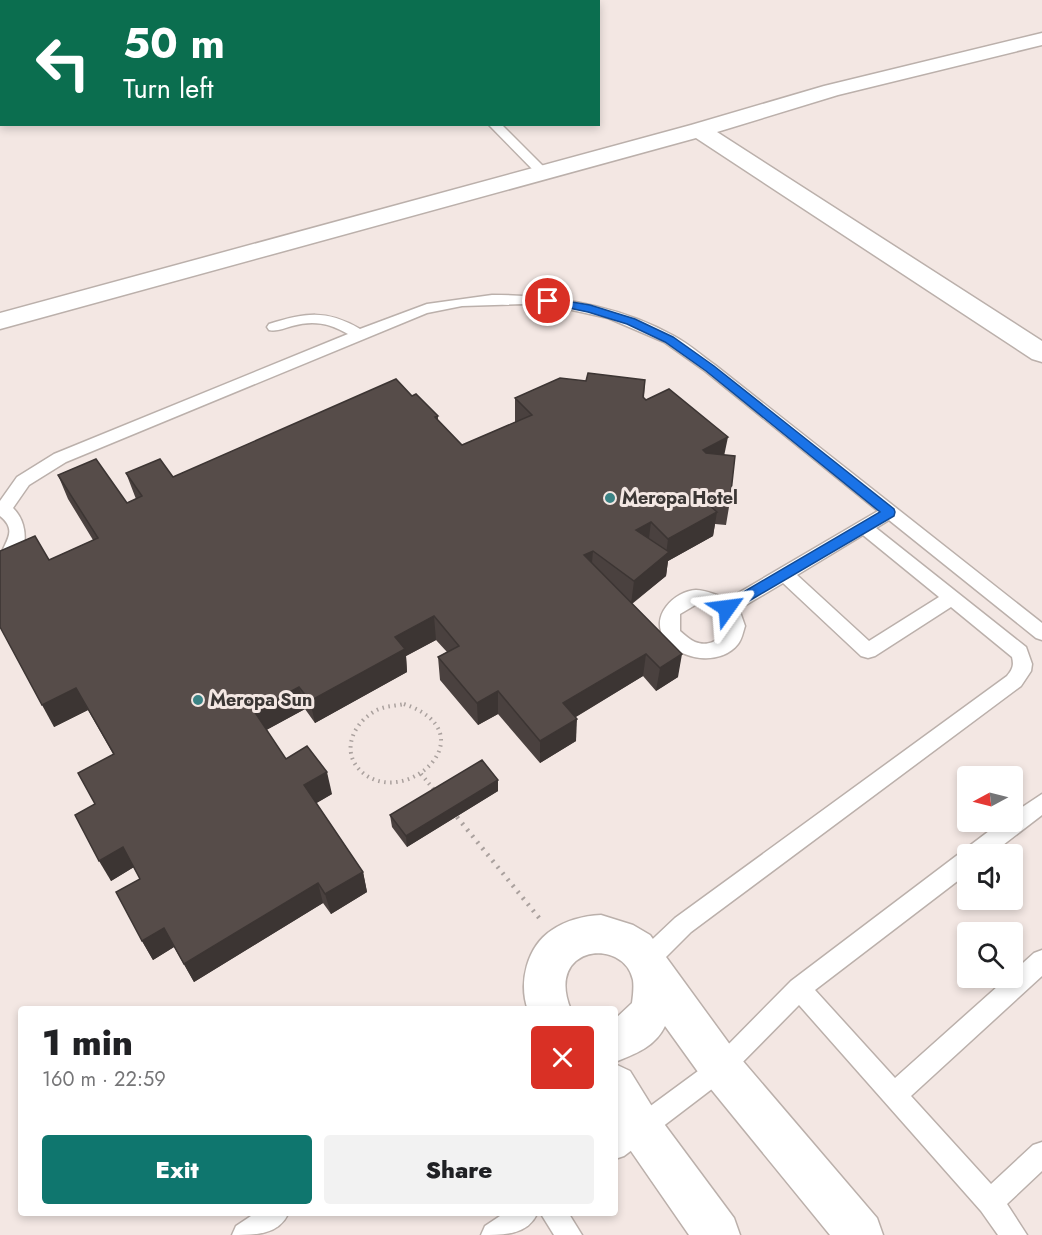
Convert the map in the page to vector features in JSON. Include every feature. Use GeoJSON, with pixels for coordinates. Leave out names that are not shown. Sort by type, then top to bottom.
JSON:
{"type":"FeatureCollection","features":[{"type":"Feature","properties":{"kind":"street"},"geometry":{"type":"LineString","coordinates":[[0,321],[699,130],[831,90],[1042,39]]}},
{"type":"Feature","properties":{"kind":"street"},"geometry":{"type":"LineString","coordinates":[[699,130],[1042,353]]}},
{"type":"Feature","properties":{"kind":"street"},"geometry":{"type":"LineString","coordinates":[[549,1006],[543,986],[546,968],[555,952],[569,940],[585,934],[603,933],[619,937],[635,947],[721,1068],[860,1235]]}},
{"type":"Feature","properties":{"kind":"street"},"geometry":{"type":"LineString","coordinates":[[618,1040],[642,1026],[652,1011],[656,994],[651,968]]}},
{"type":"Feature","properties":{"kind":"street"},"geometry":{"type":"LineString","coordinates":[[618,1099],[627,1138],[717,1235]]}},
{"type":"Feature","properties":{"kind":"lane"},"geometry":{"type":"LineString","coordinates":[[496,126],[543,173]]}},
{"type":"Feature","properties":{"kind":"lane"},"geometry":{"type":"LineString","coordinates":[[0,567],[8,560],[17,545],[19,531],[14,518],[2,509],[23,482],[60,459],[431,308],[506,300],[548,301],[590,309],[631,322],[669,340],[710,368],[1042,633]]}},
{"type":"Feature","properties":{"kind":"lane"},"geometry":{"type":"LineString","coordinates":[[274,327],[316,317],[338,322],[360,335]]}},
{"type":"Feature","properties":{"kind":"lane"},"geometry":{"type":"LineString","coordinates":[[727,608],[889,512]]}},
{"type":"Feature","properties":{"kind":"lane"},"geometry":{"type":"LineString","coordinates":[[651,968],[683,925],[1014,681],[1022,672],[1024,662],[1019,652],[864,527]]}},
{"type":"Feature","properties":{"kind":"lane"},"geometry":{"type":"LineString","coordinates":[[785,574],[868,651],[952,598]]}},
{"type":"Feature","properties":{"kind":"lane"},"geometry":{"type":"LineString","coordinates":[[988,844],[1042,803]]}},
{"type":"Feature","properties":{"kind":"lane"},"geometry":{"type":"LineString","coordinates":[[627,1138],[721,1068],[799,989],[957,868]]}},
{"type":"Feature","properties":{"kind":"lane"},"geometry":{"type":"LineString","coordinates":[[893,1096],[1042,961]]}},
{"type":"Feature","properties":{"kind":"lane"},"geometry":{"type":"LineString","coordinates":[[799,989],[990,1202],[1014,1235]]}},
{"type":"Feature","properties":{"kind":"lane"},"geometry":{"type":"LineString","coordinates":[[990,1202],[1042,1154]]}},
{"type":"Feature","properties":{"kind":"lane"},"geometry":{"type":"LineString","coordinates":[[245,1235],[272,1216]]}},
{"type":"Feature","properties":{"kind":"lane"},"geometry":{"type":"LineString","coordinates":[[494,1235],[521,1216]]}},
{"type":"Feature","properties":{"kind":"lane"},"geometry":{"type":"LineString","coordinates":[[555,1216],[569,1235]]}},
{"type":"Feature","properties":{"kind":"path"},"geometry":{"type":"LineString","coordinates":[[404,704],[418,708],[430,716],[438,727],[441,740],[439,753],[432,765],[422,774],[409,780],[394,782],[367,775],[357,766],[351,756],[349,744],[353,730],[361,719],[373,710],[388,705],[404,704]]}},
{"type":"Feature","properties":{"kind":"path"},"geometry":{"type":"LineString","coordinates":[[422,774],[441,797]]}},
{"type":"Feature","properties":{"kind":"path"},"geometry":{"type":"LineString","coordinates":[[457,817],[562,946]]}},
{"type":"Feature","properties":{"kind":"building","name":"Meropa Sun"},"geometry":{"type":"Polygon","coordinates":[[[588,373],[645,380],[643,397],[646,400],[669,389],[728,437],[703,450],[706,453],[735,456],[730,501],[701,498],[717,512],[668,539],[651,522],[636,530],[669,552],[634,581],[593,551],[584,555],[682,654],[660,668],[646,654],[563,703],[577,719],[540,741],[498,691],[477,703],[438,657],[459,646],[434,616],[395,637],[405,649],[310,701],[299,687],[254,711],[286,759],[307,746],[327,772],[304,785],[363,872],[325,894],[318,883],[184,964],[164,928],[142,941],[116,892],[140,879],[123,847],[99,861],[75,815],[95,804],[78,773],[114,754],[76,688],[42,705],[0,627],[0,551],[35,536],[49,560],[98,538],[58,475],[96,459],[127,503],[142,496],[126,473],[160,459],[173,477],[396,379],[412,396],[416,394],[438,416],[435,417],[462,445],[532,415],[515,398],[560,378],[586,381],[588,373]]]}},
{"type":"Feature","properties":{"kind":"building"},"geometry":{"type":"Polygon","coordinates":[[[482,760],[498,780],[406,836],[390,815],[482,760]]]}},
{"type":"Feature","properties":{"kind":"place","name":"Meropa Hotel"},"geometry":{"type":"Point","coordinates":[610,498]}},
{"type":"Feature","properties":{"kind":"place","name":"Meropa Sun"},"geometry":{"type":"Point","coordinates":[198,700]}},
{"type":"Feature","properties":{"kind":"route"},"geometry":{"type":"LineString","coordinates":[[548,301],[590,309],[631,322],[669,340],[710,368],[889,512],[727,608]]}}]}
